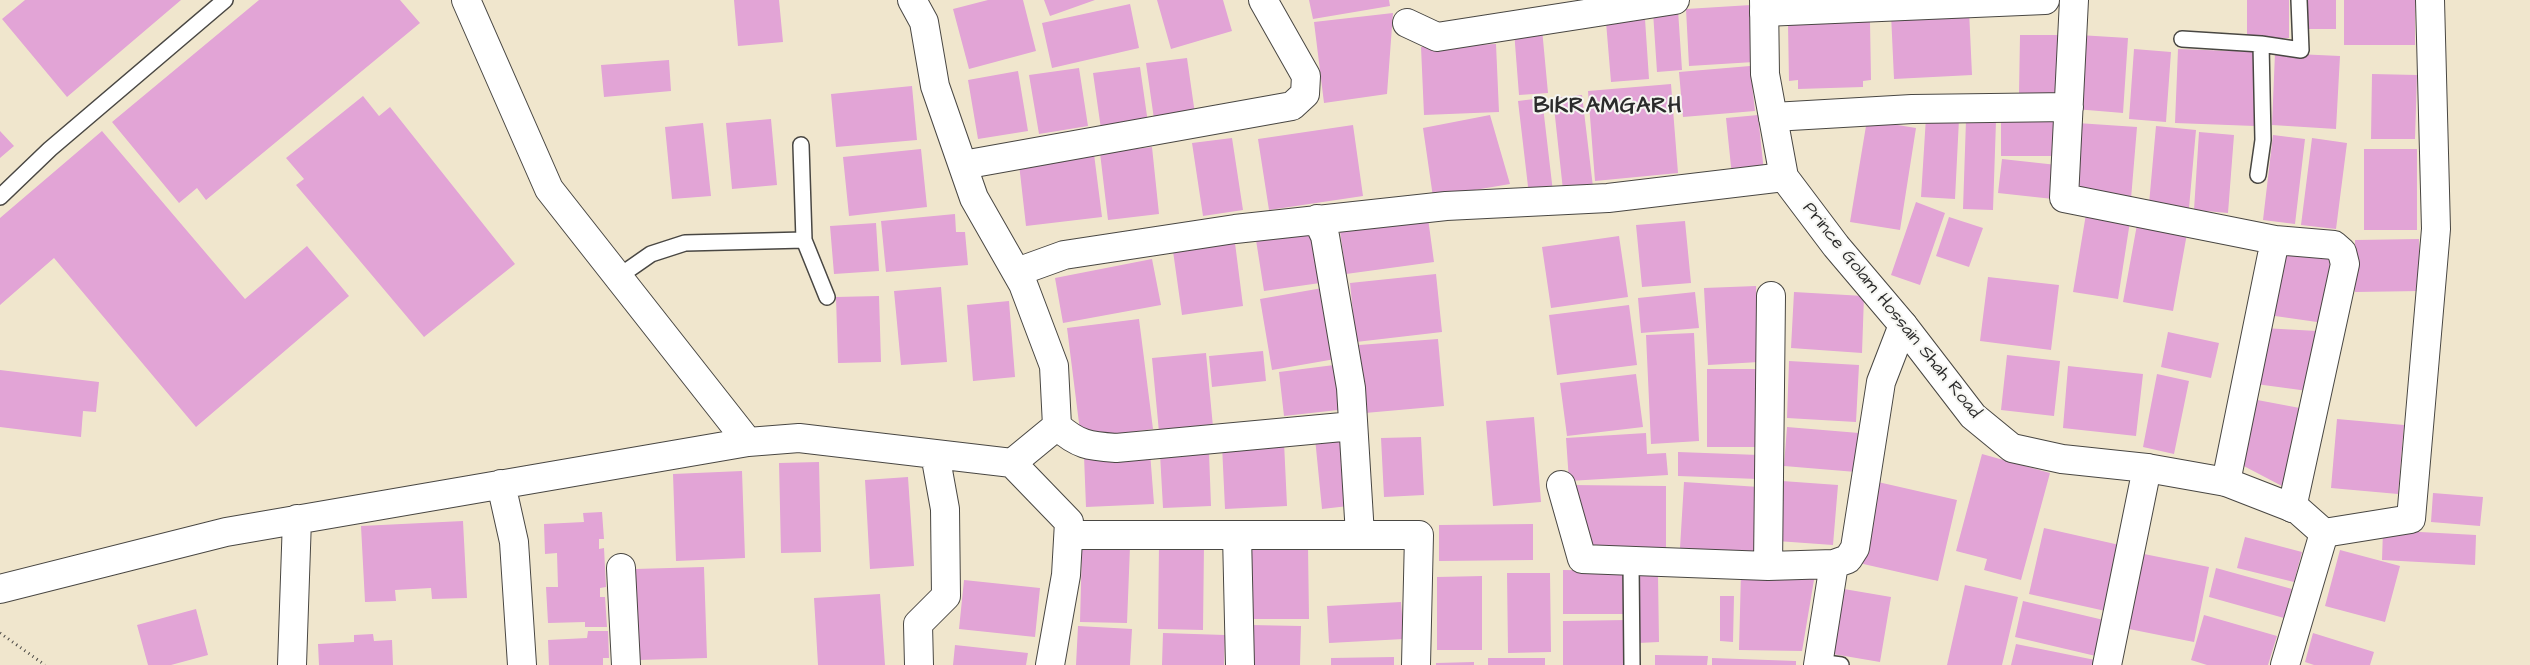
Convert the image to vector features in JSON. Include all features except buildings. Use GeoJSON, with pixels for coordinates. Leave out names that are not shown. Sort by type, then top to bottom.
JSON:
{"type":"FeatureCollection","features":[{"type":"Feature","properties":{"kind":"street"},"geometry":{"type":"LineString","coordinates":[[466,0],[549,189],[748,442]]}},
{"type":"Feature","properties":{"kind":"street"},"geometry":{"type":"LineString","coordinates":[[912,0],[924,22],[935,86],[974,198],[1017,272],[1054,366],[1057,426],[1073,440],[1090,446],[1116,448],[1353,426]]}},
{"type":"Feature","properties":{"kind":"street"},"geometry":{"type":"LineString","coordinates":[[963,165],[1292,106],[1305,94],[1306,76],[1263,0]]}},
{"type":"Feature","properties":{"kind":"street"},"geometry":{"type":"LineString","coordinates":[[1407,23],[1437,37],[1675,0]]}},
{"type":"Feature","properties":{"kind":"street"},"geometry":{"type":"LineString","coordinates":[[1764,6],[2046,0]]}},
{"type":"Feature","properties":{"kind":"street"},"geometry":{"type":"LineString","coordinates":[[2074,0],[2064,198],[2275,240],[2334,245],[2342,252],[2345,264],[2292,508]]}},
{"type":"Feature","properties":{"kind":"street"},"geometry":{"type":"LineString","coordinates":[[2285,665],[2324,533],[2410,519],[2436,229],[2430,0]]}},
{"type":"Feature","properties":{"kind":"street","name":"Prince Golam Hossain Shah Road"},"geometry":{"type":"LineString","coordinates":[[1764,6],[1766,74],[1784,177],[1836,246],[1903,325],[1973,416],[2012,448],[2062,459],[2147,468],[2226,482],[2292,508],[2324,533]]}},
{"type":"Feature","properties":{"kind":"street"},"geometry":{"type":"LineString","coordinates":[[1774,117],[1912,109],[2069,107]]}},
{"type":"Feature","properties":{"kind":"street"},"geometry":{"type":"LineString","coordinates":[[1017,272],[1064,255],[1235,228],[1446,206],[1608,198],[1784,177]]}},
{"type":"Feature","properties":{"kind":"street"},"geometry":{"type":"LineString","coordinates":[[1318,220],[1327,246],[1350,388],[1360,535]]}},
{"type":"Feature","properties":{"kind":"street"},"geometry":{"type":"LineString","coordinates":[[2226,482],[2275,240]]}},
{"type":"Feature","properties":{"kind":"street"},"geometry":{"type":"LineString","coordinates":[[1768,566],[1771,296]]}},
{"type":"Feature","properties":{"kind":"street"},"geometry":{"type":"LineString","coordinates":[[1561,485],[1582,559],[1768,566],[1834,564],[1848,560],[1855,548],[1881,382],[1903,325]]}},
{"type":"Feature","properties":{"kind":"street"},"geometry":{"type":"LineString","coordinates":[[1012,463],[1057,426]]}},
{"type":"Feature","properties":{"kind":"street"},"geometry":{"type":"LineString","coordinates":[[0,589],[226,532],[748,442],[799,438],[1012,463],[1069,522],[1066,575],[1050,665]]}},
{"type":"Feature","properties":{"kind":"street"},"geometry":{"type":"LineString","coordinates":[[919,665],[918,624],[946,596],[945,509],[935,454]]}},
{"type":"Feature","properties":{"kind":"street"},"geometry":{"type":"LineString","coordinates":[[2107,665],[2147,468]]}},
{"type":"Feature","properties":{"kind":"street"},"geometry":{"type":"LineString","coordinates":[[501,484],[514,542],[522,665]]}},
{"type":"Feature","properties":{"kind":"street"},"geometry":{"type":"LineString","coordinates":[[292,665],[297,519]]}},
{"type":"Feature","properties":{"kind":"street"},"geometry":{"type":"LineString","coordinates":[[1069,535],[1419,535],[1416,665]]}},
{"type":"Feature","properties":{"kind":"street"},"geometry":{"type":"LineString","coordinates":[[1237,535],[1240,665]]}},
{"type":"Feature","properties":{"kind":"street"},"geometry":{"type":"LineString","coordinates":[[1826,664],[1834,564]]}},
{"type":"Feature","properties":{"kind":"street"},"geometry":{"type":"LineString","coordinates":[[621,568],[626,665]]}},
{"type":"Feature","properties":{"kind":"lane"},"geometry":{"type":"LineString","coordinates":[[0,197],[50,149],[225,0]]}},
{"type":"Feature","properties":{"kind":"lane"},"geometry":{"type":"LineString","coordinates":[[2182,39],[2261,44],[2301,50],[2299,0]]}},
{"type":"Feature","properties":{"kind":"lane"},"geometry":{"type":"LineString","coordinates":[[2258,176],[2263,140],[2261,44]]}},
{"type":"Feature","properties":{"kind":"lane"},"geometry":{"type":"LineString","coordinates":[[801,145],[804,240],[827,297]]}},
{"type":"Feature","properties":{"kind":"lane"},"geometry":{"type":"LineString","coordinates":[[618,277],[650,254],[685,243],[804,240]]}},
{"type":"Feature","properties":{"kind":"lane"},"geometry":{"type":"LineString","coordinates":[[1631,562],[1632,665]]}},
{"type":"Feature","properties":{"kind":"path"},"geometry":{"type":"LineString","coordinates":[[0,632],[45,665]]}},
{"type":"Feature","properties":{"kind":"district","name":"BIKRAMGARH"},"geometry":{"type":"Point","coordinates":[1608,107]}}]}
